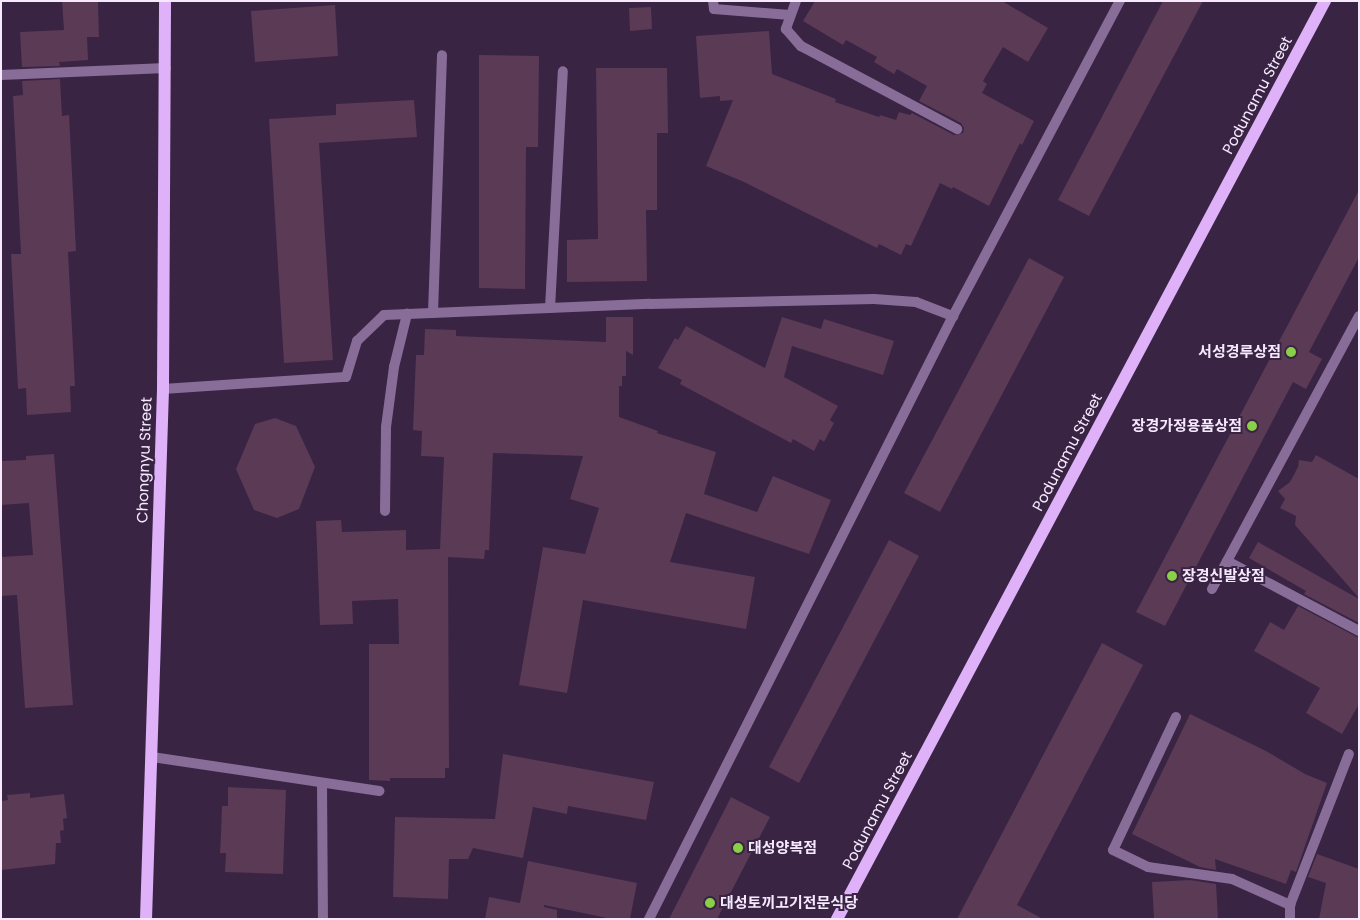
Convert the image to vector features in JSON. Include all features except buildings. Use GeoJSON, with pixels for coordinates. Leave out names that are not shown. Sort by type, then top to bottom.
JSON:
{"type":"FeatureCollection","features":[{"type":"Feature","properties":{"kind":"main road","name":"Chongnyu Street"},"geometry":{"type":"LineString","coordinates":[[146,919],[162,389],[166,68],[165,1]]}},
{"type":"Feature","properties":{"kind":"main road","name":"Podunamu Street"},"geometry":{"type":"LineString","coordinates":[[838,919],[1325,1]]}},
{"type":"Feature","properties":{"kind":"street"},"geometry":{"type":"LineString","coordinates":[[714,1],[714,9],[790,15]]}},
{"type":"Feature","properties":{"kind":"street"},"geometry":{"type":"LineString","coordinates":[[796,1],[786,29],[801,46],[956,129]]}},
{"type":"Feature","properties":{"kind":"street"},"geometry":{"type":"LineString","coordinates":[[649,919],[953,316],[1120,1]]}},
{"type":"Feature","properties":{"kind":"street"},"geometry":{"type":"LineString","coordinates":[[433,313],[442,54]]}},
{"type":"Feature","properties":{"kind":"street"},"geometry":{"type":"LineString","coordinates":[[1,75],[166,68]]}},
{"type":"Feature","properties":{"kind":"street"},"geometry":{"type":"LineString","coordinates":[[550,308],[563,71]]}},
{"type":"Feature","properties":{"kind":"street"},"geometry":{"type":"LineString","coordinates":[[162,389],[346,377],[357,341],[384,316],[650,304],[874,299],[916,302],[953,316]]}},
{"type":"Feature","properties":{"kind":"street"},"geometry":{"type":"LineString","coordinates":[[385,511],[386,427],[394,367],[407,314]]}},
{"type":"Feature","properties":{"kind":"street"},"geometry":{"type":"LineString","coordinates":[[1212,589],[1359,316]]}},
{"type":"Feature","properties":{"kind":"street"},"geometry":{"type":"LineString","coordinates":[[1227,561],[1359,631]]}},
{"type":"Feature","properties":{"kind":"street"},"geometry":{"type":"LineString","coordinates":[[1176,717],[1113,850],[1148,867],[1232,878],[1290,906]]}},
{"type":"Feature","properties":{"kind":"street"},"geometry":{"type":"LineString","coordinates":[[1290,919],[1290,906],[1349,754]]}},
{"type":"Feature","properties":{"kind":"street"},"geometry":{"type":"LineString","coordinates":[[152,757],[379,791]]}},
{"type":"Feature","properties":{"kind":"street"},"geometry":{"type":"LineString","coordinates":[[322,783],[323,919]]}},
{"type":"Feature","properties":{"kind":"place","name":"서성경루상점"},"geometry":{"type":"Point","coordinates":[1291,352]}},
{"type":"Feature","properties":{"kind":"place","name":"장경가정용품상점"},"geometry":{"type":"Point","coordinates":[1252,426]}},
{"type":"Feature","properties":{"kind":"place","name":"장경신발상점"},"geometry":{"type":"Point","coordinates":[1172,576]}},
{"type":"Feature","properties":{"kind":"place","name":"대성양복점"},"geometry":{"type":"Point","coordinates":[738,848]}},
{"type":"Feature","properties":{"kind":"place","name":"대성토끼고기전문식당"},"geometry":{"type":"Point","coordinates":[710,903]}}]}
